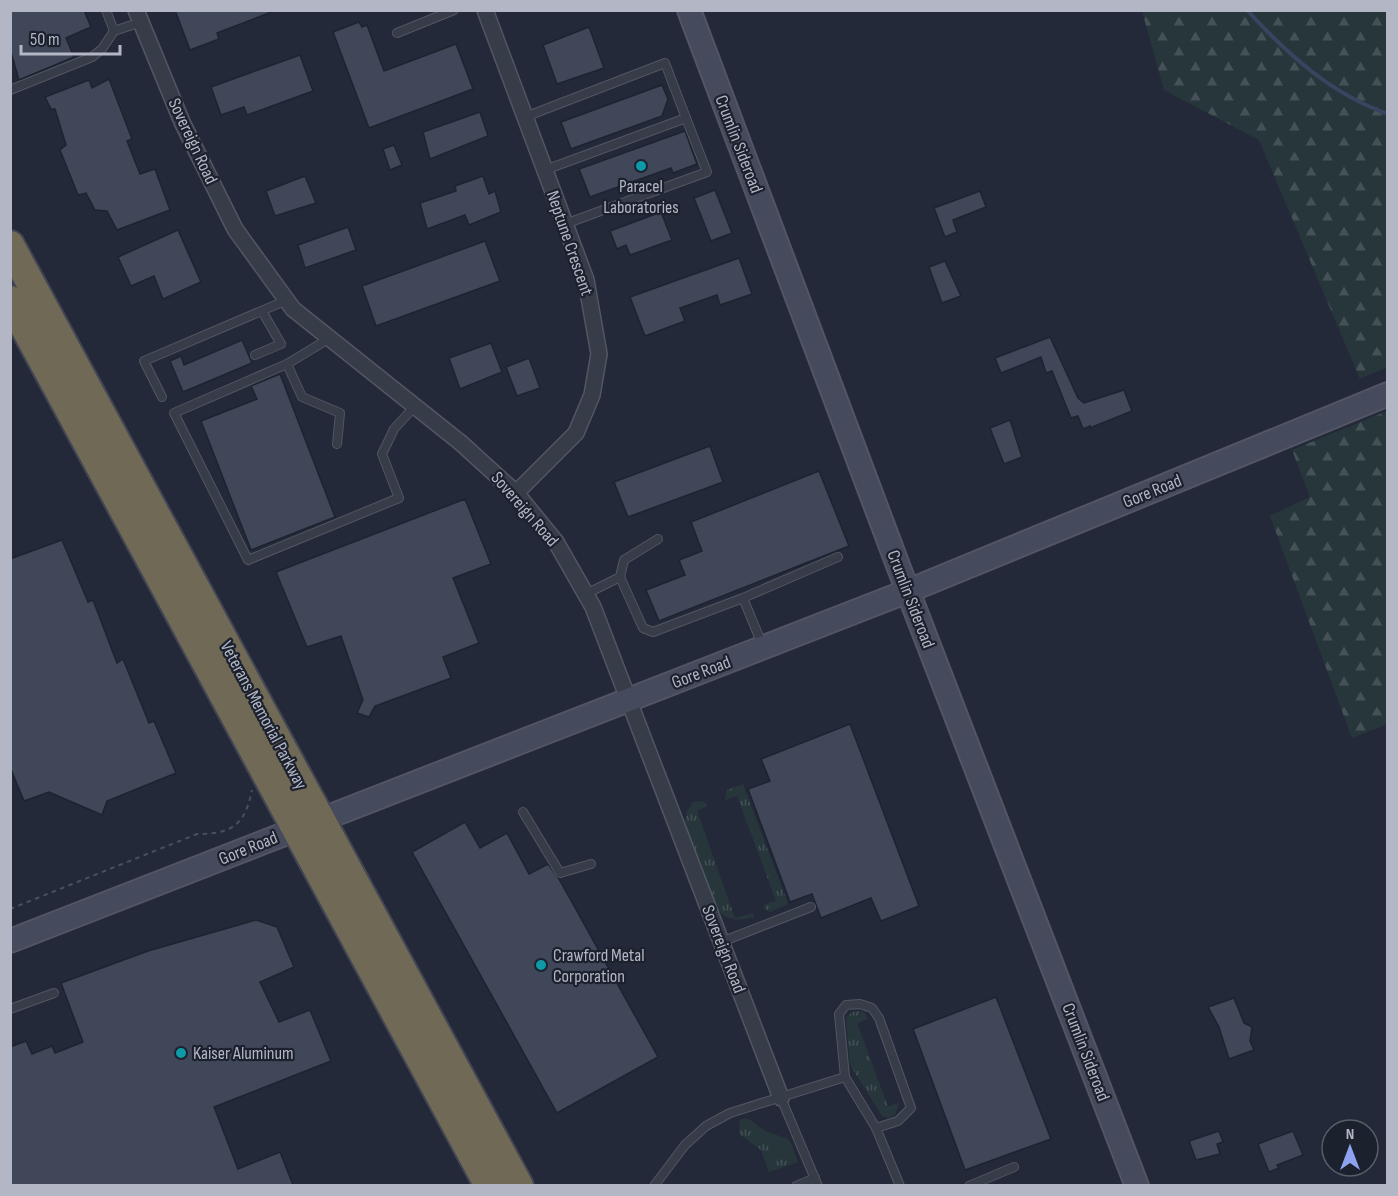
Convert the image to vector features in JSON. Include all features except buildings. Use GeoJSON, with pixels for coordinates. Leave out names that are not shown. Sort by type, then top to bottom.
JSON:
{"type":"FeatureCollection","features":[{"type":"Feature","properties":{"kind":"highway","name":"Veterans Memorial Parkway"},"geometry":{"type":"LineString","coordinates":[[10,245],[308,823],[489,1185]]}},
{"type":"Feature","properties":{"kind":"highway","name":"Veterans Memorial Parkway"},"geometry":{"type":"LineString","coordinates":[[10,300],[308,823],[519,1185]]}},
{"type":"Feature","properties":{"kind":"main road","name":"Crumlin Sideroad"},"geometry":{"type":"LineString","coordinates":[[689,10],[908,591],[1137,1185]]}},
{"type":"Feature","properties":{"kind":"main road","name":"Gore Road"},"geometry":{"type":"LineString","coordinates":[[10,941],[908,591],[1388,394]]}},
{"type":"Feature","properties":{"kind":"street","name":"Neptune Crescent"},"geometry":{"type":"LineString","coordinates":[[485,10],[586,280],[599,354],[592,395],[576,433],[516,493]]}},
{"type":"Feature","properties":{"kind":"street","name":"Sovereign Road"},"geometry":{"type":"LineString","coordinates":[[139,16],[182,122],[235,229],[293,309],[461,442],[516,493],[556,542],[586,594],[781,1098]]}},
{"type":"Feature","properties":{"kind":"lane"},"geometry":{"type":"LineString","coordinates":[[106,10],[114,32]]}},
{"type":"Feature","properties":{"kind":"lane"},"geometry":{"type":"LineString","coordinates":[[397,33],[454,10]]}},
{"type":"Feature","properties":{"kind":"lane"},"geometry":{"type":"LineString","coordinates":[[10,90],[92,57],[102,49],[114,32],[139,16]]}},
{"type":"Feature","properties":{"kind":"lane"},"geometry":{"type":"LineString","coordinates":[[525,117],[665,63],[707,172],[565,224]]}},
{"type":"Feature","properties":{"kind":"lane"},"geometry":{"type":"LineString","coordinates":[[545,170],[686,118]]}},
{"type":"Feature","properties":{"kind":"lane"},"geometry":{"type":"LineString","coordinates":[[162,397],[144,361],[287,300]]}},
{"type":"Feature","properties":{"kind":"lane"},"geometry":{"type":"LineString","coordinates":[[255,355],[281,344],[262,311]]}},
{"type":"Feature","properties":{"kind":"lane"},"geometry":{"type":"LineString","coordinates":[[330,338],[287,363],[174,413],[248,560],[399,498],[382,454],[394,429],[415,406]]}},
{"type":"Feature","properties":{"kind":"lane"},"geometry":{"type":"LineString","coordinates":[[287,363],[302,397],[340,413],[337,444]]}},
{"type":"Feature","properties":{"kind":"lane"},"geometry":{"type":"LineString","coordinates":[[658,540],[624,560],[620,577],[643,628],[653,632],[743,598],[838,557]]}},
{"type":"Feature","properties":{"kind":"lane"},"geometry":{"type":"LineString","coordinates":[[586,594],[620,577]]}},
{"type":"Feature","properties":{"kind":"lane"},"geometry":{"type":"LineString","coordinates":[[743,598],[763,647]]}},
{"type":"Feature","properties":{"kind":"lane"},"geometry":{"type":"LineString","coordinates":[[523,812],[560,873],[591,864]]}},
{"type":"Feature","properties":{"kind":"lane"},"geometry":{"type":"LineString","coordinates":[[721,942],[811,907]]}},
{"type":"Feature","properties":{"kind":"lane"},"geometry":{"type":"LineString","coordinates":[[10,1009],[54,993]]}},
{"type":"Feature","properties":{"kind":"lane"},"geometry":{"type":"LineString","coordinates":[[876,1128],[898,1121],[911,1108],[879,1018],[872,1008],[860,1004],[846,1005],[839,1014],[844,1077],[876,1128],[900,1185]]}},
{"type":"Feature","properties":{"kind":"lane"},"geometry":{"type":"LineString","coordinates":[[654,1185],[685,1145],[706,1126],[730,1113],[844,1077]]}},
{"type":"Feature","properties":{"kind":"lane"},"geometry":{"type":"LineString","coordinates":[[781,1098],[816,1182],[796,1185]]}},
{"type":"Feature","properties":{"kind":"lane"},"geometry":{"type":"LineString","coordinates":[[969,1185],[1014,1167]]}},
{"type":"Feature","properties":{"kind":"path"},"geometry":{"type":"LineString","coordinates":[[10,909],[197,834],[220,834]]}},
{"type":"Feature","properties":{"kind":"green space"},"geometry":{"type":"Polygon","coordinates":[[[1142,11],[1387,11],[1387,367],[1360,379],[1259,140],[1164,90],[1142,11]]]}},
{"type":"Feature","properties":{"kind":"green space"},"geometry":{"type":"Polygon","coordinates":[[[1387,411],[1387,724],[1352,738],[1270,516],[1310,497],[1292,450],[1387,411]]]}},
{"type":"Feature","properties":{"kind":"green space"},"geometry":{"type":"Polygon","coordinates":[[[743,784],[788,904],[770,912],[764,908],[765,904],[776,901],[737,796],[725,800],[727,790],[743,784]]]}},
{"type":"Feature","properties":{"kind":"green space"},"geometry":{"type":"Polygon","coordinates":[[[703,801],[707,806],[697,811],[735,918],[753,913],[754,917],[734,919],[725,916],[717,909],[685,823],[687,811],[693,802],[703,801]]]}},
{"type":"Feature","properties":{"kind":"green space"},"geometry":{"type":"Polygon","coordinates":[[[852,1012],[865,1013],[868,1019],[857,1023],[888,1107],[899,1103],[895,1115],[889,1118],[882,1116],[850,1065],[846,1018],[852,1012]]]}},
{"type":"Feature","properties":{"kind":"green space"},"geometry":{"type":"Polygon","coordinates":[[[746,1118],[763,1130],[788,1139],[798,1162],[769,1172],[761,1150],[739,1134],[740,1120],[746,1118]]]}},
{"type":"Feature","properties":{"kind":"waterway"},"geometry":{"type":"LineString","coordinates":[[1247,10],[1311,71],[1348,96],[1388,114]]}},
{"type":"Feature","properties":{"kind":"place","name":"Paracel Laboratories"},"geometry":{"type":"Point","coordinates":[641,166]}},
{"type":"Feature","properties":{"kind":"place","name":"Crawford Metal Corporation"},"geometry":{"type":"Point","coordinates":[541,965]}},
{"type":"Feature","properties":{"kind":"place","name":"Kaiser Aluminum"},"geometry":{"type":"Point","coordinates":[181,1053]}}]}
